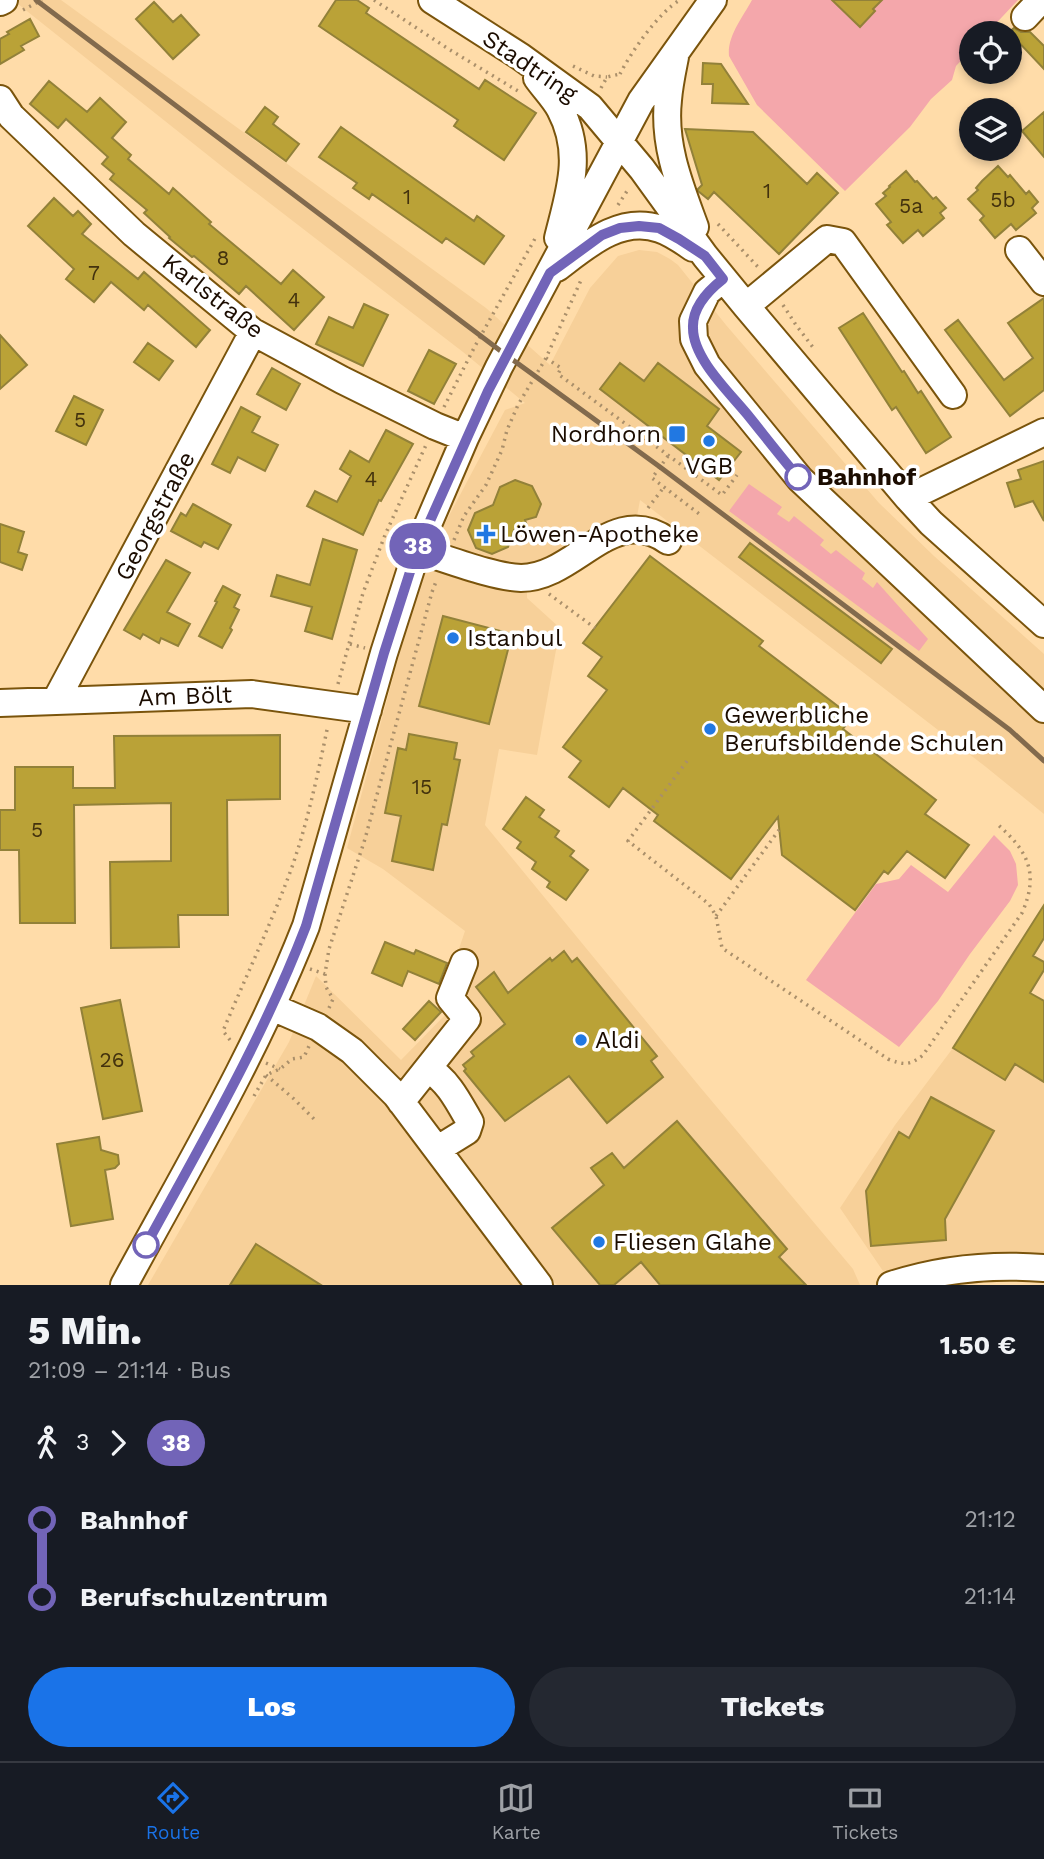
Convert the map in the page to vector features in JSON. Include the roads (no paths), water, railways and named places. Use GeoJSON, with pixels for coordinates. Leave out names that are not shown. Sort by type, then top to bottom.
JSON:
{"type":"FeatureCollection","features":[{"type":"Feature","properties":{"kind":"street"},"geometry":{"type":"LineString","coordinates":[[124,1285],[243,1067],[306,926],[384,653],[417,550],[465,438],[641,101],[713,0]]}},
{"type":"Feature","properties":{"kind":"street","name":"Stadtring"},"geometry":{"type":"LineString","coordinates":[[440,2],[590,107],[620,141],[723,279],[908,498],[931,523],[1044,624]]}},
{"type":"Feature","properties":{"kind":"street"},"geometry":{"type":"LineString","coordinates":[[676,52],[667,102],[669,147],[705,256]]}},
{"type":"Feature","properties":{"kind":"street"},"geometry":{"type":"LineString","coordinates":[[521,57],[559,107],[571,143],[573,178],[550,273]]}},
{"type":"Feature","properties":{"kind":"street","name":"Karlstraße"},"geometry":{"type":"LineString","coordinates":[[0,99],[11,116],[134,234],[253,332],[342,380],[465,438]]}},
{"type":"Feature","properties":{"kind":"street"},"geometry":{"type":"LineString","coordinates":[[550,273],[602,235],[629,227],[659,228],[705,256]]}},
{"type":"Feature","properties":{"kind":"street"},"geometry":{"type":"LineString","coordinates":[[746,306],[827,239],[843,242],[953,395]]}},
{"type":"Feature","properties":{"kind":"street"},"geometry":{"type":"LineString","coordinates":[[1019,250],[1044,282]]}},
{"type":"Feature","properties":{"kind":"street"},"geometry":{"type":"LineString","coordinates":[[723,279],[707,292],[693,321],[694,339],[716,376],[800,479],[1044,709]]}},
{"type":"Feature","properties":{"kind":"street","name":"Georgstraße"},"geometry":{"type":"LineString","coordinates":[[56,700],[253,332]]}},
{"type":"Feature","properties":{"kind":"street"},"geometry":{"type":"LineString","coordinates":[[908,498],[1044,432]]}},
{"type":"Feature","properties":{"kind":"street"},"geometry":{"type":"LineString","coordinates":[[417,550],[521,578],[561,566],[613,533],[640,528],[658,534],[668,541]]}},
{"type":"Feature","properties":{"kind":"street","name":"Am Bölt"},"geometry":{"type":"LineString","coordinates":[[0,703],[252,694],[368,710]]}},
{"type":"Feature","properties":{"kind":"street"},"geometry":{"type":"LineString","coordinates":[[401,1102],[467,1019],[450,998],[464,963]]}},
{"type":"Feature","properties":{"kind":"street"},"geometry":{"type":"LineString","coordinates":[[272,1007],[318,1027],[352,1052],[401,1102],[539,1285]]}},
{"type":"Feature","properties":{"kind":"street"},"geometry":{"type":"LineString","coordinates":[[428,1069],[452,1091],[470,1122],[467,1131],[438,1149]]}},
{"type":"Feature","properties":{"kind":"street"},"geometry":{"type":"LineString","coordinates":[[891,1285],[916,1277],[968,1268],[1044,1268]]}},
{"type":"Feature","properties":{"kind":"railway"},"geometry":{"type":"LineString","coordinates":[[36,0],[506,355],[1010,730],[1044,761]]}},
{"type":"Feature","properties":{"kind":"place","name":"Nordhorn"},"geometry":{"type":"Point","coordinates":[677,434]}},
{"type":"Feature","properties":{"kind":"place","name":"VGB"},"geometry":{"type":"Point","coordinates":[709,441]}},
{"type":"Feature","properties":{"kind":"place","name":"Bahnhof"},"geometry":{"type":"Point","coordinates":[798,477]}},
{"type":"Feature","properties":{"kind":"place","name":"Löwen-Apotheke"},"geometry":{"type":"Point","coordinates":[486,534]}},
{"type":"Feature","properties":{"kind":"place","name":"Istanbul"},"geometry":{"type":"Point","coordinates":[453,638]}},
{"type":"Feature","properties":{"kind":"place","name":"Gewerbliche Berufsbildende Schulen"},"geometry":{"type":"Point","coordinates":[710,729]}},
{"type":"Feature","properties":{"kind":"place","name":"Aldi"},"geometry":{"type":"Point","coordinates":[581,1040]}},
{"type":"Feature","properties":{"kind":"place","name":"Fliesen Glahe"},"geometry":{"type":"Point","coordinates":[599,1242]}}]}
